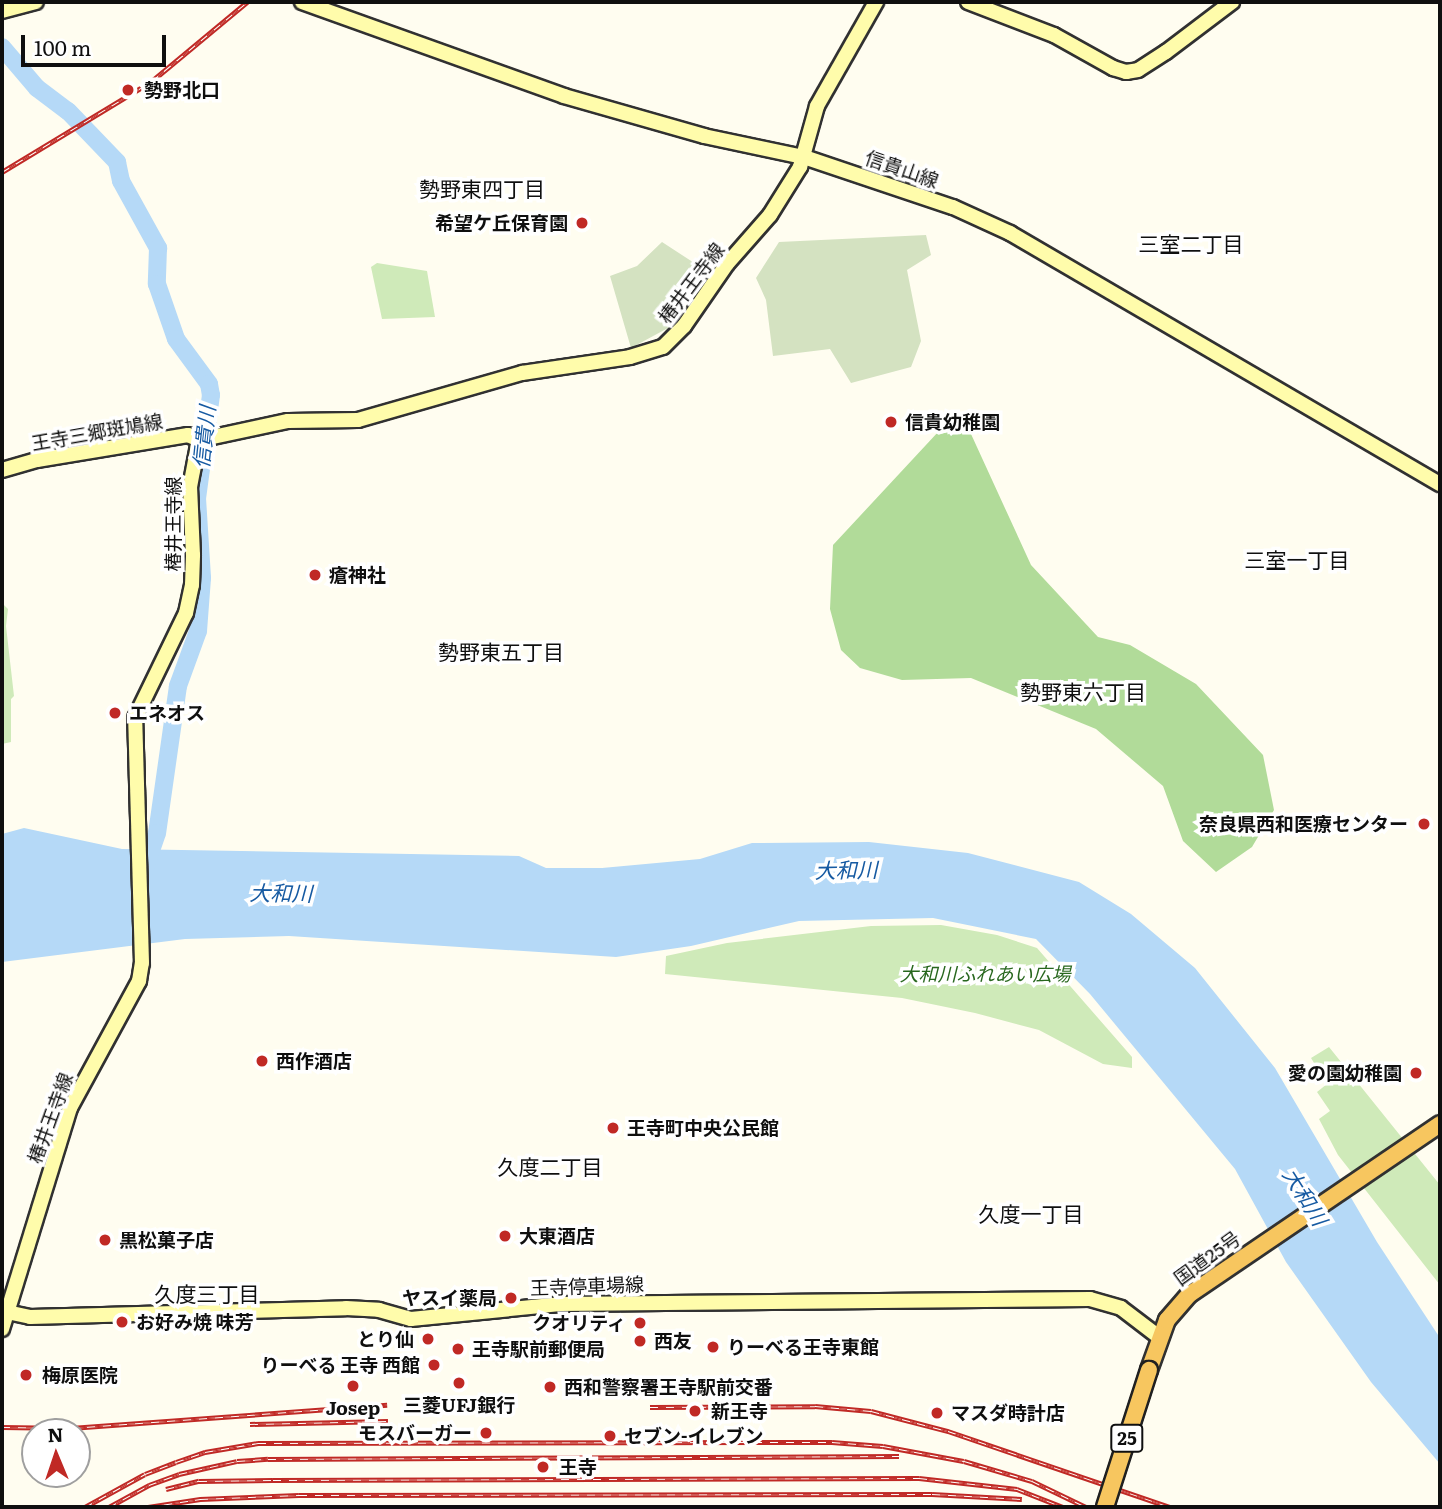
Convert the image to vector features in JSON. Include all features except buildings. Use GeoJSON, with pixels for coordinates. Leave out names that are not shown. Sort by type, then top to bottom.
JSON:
{"type":"FeatureCollection","features":[{"type":"Feature","properties":{"kind":"highway","name":"国道25号"},"geometry":{"type":"LineString","coordinates":[[1105,1507],[1159,1336],[1172,1314],[1190,1294],[1440,1124]]}},
{"type":"Feature","properties":{"kind":"main road"},"geometry":{"type":"LineString","coordinates":[[2,11],[36,2]]}},
{"type":"Feature","properties":{"kind":"main road","name":"信貴山線"},"geometry":{"type":"LineString","coordinates":[[302,2],[564,96],[704,136],[804,157],[953,207],[1010,233],[1440,484]]}},
{"type":"Feature","properties":{"kind":"main road","name":"椿井王寺線"},"geometry":{"type":"LineString","coordinates":[[2,1329],[70,1108],[139,981],[142,963],[135,718],[186,613],[192,585],[190,486],[204,438],[288,421],[358,420],[522,373],[652,353],[673,340],[727,264],[770,215],[804,157],[817,106],[876,2]]}},
{"type":"Feature","properties":{"kind":"main road"},"geometry":{"type":"LineString","coordinates":[[968,2],[1054,35],[1113,68],[1126,72],[1138,70],[1233,2]]}},
{"type":"Feature","properties":{"kind":"main road","name":"王寺三郷斑鳩線"},"geometry":{"type":"LineString","coordinates":[[2,470],[37,460],[188,435],[204,438]]}},
{"type":"Feature","properties":{"kind":"main road","name":"王寺停車場線"},"geometry":{"type":"LineString","coordinates":[[7,1312],[30,1317],[346,1308],[379,1310],[411,1319],[560,1304],[1090,1299],[1121,1308],[1159,1336]]}},
{"type":"Feature","properties":{"kind":"green space"},"geometry":{"type":"Polygon","coordinates":[[[926,235],[931,255],[907,270],[921,341],[911,367],[851,383],[830,349],[773,356],[766,300],[756,278],[779,242],[926,235]]]}},
{"type":"Feature","properties":{"kind":"green space"},"geometry":{"type":"Polygon","coordinates":[[[662,242],[705,270],[668,328],[631,348],[610,276],[637,266],[662,242]]]}},
{"type":"Feature","properties":{"kind":"green space"},"geometry":{"type":"Polygon","coordinates":[[[377,263],[427,271],[435,317],[382,319],[371,267],[377,263]]]}},
{"type":"Feature","properties":{"kind":"green space"},"geometry":{"type":"Polygon","coordinates":[[[952,417],[971,434],[1031,565],[1098,637],[1130,645],[1196,684],[1263,755],[1274,810],[1252,847],[1216,872],[1183,841],[1163,786],[1096,729],[971,678],[902,680],[860,668],[841,650],[830,609],[833,545],[952,417]]]}},
{"type":"Feature","properties":{"kind":"green space"},"geometry":{"type":"Polygon","coordinates":[[[2,603],[8,609],[6,626],[14,696],[11,699],[11,742],[2,744],[2,603]]]}},
{"type":"Feature","properties":{"kind":"green space","name":"大和川ふれあい広場"},"geometry":{"type":"Polygon","coordinates":[[[941,925],[997,935],[1037,948],[1132,1057],[1132,1068],[1103,1064],[1039,1030],[902,998],[665,974],[666,956],[727,943],[871,926],[941,925]]]}},
{"type":"Feature","properties":{"kind":"green space"},"geometry":{"type":"Polygon","coordinates":[[[1329,1047],[1440,1185],[1440,1285],[1338,1155],[1319,1119],[1330,1111],[1317,1092],[1327,1084],[1311,1058],[1329,1047]]]}},
{"type":"Feature","properties":{"kind":"water","name":"大和川"},"geometry":{"type":"Polygon","coordinates":[[[24,828],[122,849],[519,856],[546,868],[602,868],[700,859],[752,843],[869,842],[968,853],[1079,882],[1131,914],[1195,968],[1275,1068],[1377,1242],[1440,1338],[1440,1464],[1371,1382],[1286,1262],[1235,1169],[1090,994],[1036,939],[933,918],[799,921],[691,946],[616,957],[289,936],[185,939],[2,962],[2,834],[24,828]]]}},
{"type":"Feature","properties":{"kind":"waterway","name":"信貴川"},"geometry":{"type":"LineString","coordinates":[[2,47],[37,88],[68,111],[117,162],[121,181],[158,248],[157,284],[176,339],[209,384],[211,395],[197,498],[202,578],[198,631],[178,686],[157,833],[144,871]]}},
{"type":"Feature","properties":{"kind":"railway"},"geometry":{"type":"LineString","coordinates":[[2,172],[152,81],[247,2]]}},
{"type":"Feature","properties":{"kind":"railway"},"geometry":{"type":"LineString","coordinates":[[2,1427],[71,1428],[387,1405]]}},
{"type":"Feature","properties":{"kind":"railway"},"geometry":{"type":"LineString","coordinates":[[650,1407],[815,1406],[871,1411],[948,1431],[1170,1507]]}},
{"type":"Feature","properties":{"kind":"railway"},"geometry":{"type":"LineString","coordinates":[[250,1424],[388,1421]]}},
{"type":"Feature","properties":{"kind":"railway"},"geometry":{"type":"LineString","coordinates":[[85,1507],[145,1474],[176,1462],[205,1452],[258,1443],[832,1442],[883,1446],[964,1461],[1032,1481],[1086,1507]]}},
{"type":"Feature","properties":{"kind":"railway"},"geometry":{"type":"LineString","coordinates":[[109,1507],[149,1485],[179,1474],[237,1461],[899,1456]]}},
{"type":"Feature","properties":{"kind":"railway"},"geometry":{"type":"LineString","coordinates":[[166,1489],[199,1481],[919,1478],[1017,1489],[1063,1507]]}},
{"type":"Feature","properties":{"kind":"railway"},"geometry":{"type":"LineString","coordinates":[[148,1507],[200,1499],[299,1495],[932,1494],[1022,1499]]}},
{"type":"Feature","properties":{"kind":"place","name":"勢野北口"},"geometry":{"type":"Point","coordinates":[128,90]}},
{"type":"Feature","properties":{"kind":"place","name":"希望ケ丘保育園"},"geometry":{"type":"Point","coordinates":[582,223]}},
{"type":"Feature","properties":{"kind":"place","name":"信貴幼稚園"},"geometry":{"type":"Point","coordinates":[891,422]}},
{"type":"Feature","properties":{"kind":"place","name":"瘡神社"},"geometry":{"type":"Point","coordinates":[315,575]}},
{"type":"Feature","properties":{"kind":"place","name":"エネオス"},"geometry":{"type":"Point","coordinates":[115,713]}},
{"type":"Feature","properties":{"kind":"place","name":"奈良県西和医療センター"},"geometry":{"type":"Point","coordinates":[1424,824]}},
{"type":"Feature","properties":{"kind":"place","name":"西作酒店"},"geometry":{"type":"Point","coordinates":[262,1061]}},
{"type":"Feature","properties":{"kind":"place","name":"愛の園幼稚園"},"geometry":{"type":"Point","coordinates":[1416,1073]}},
{"type":"Feature","properties":{"kind":"place","name":"王寺町中央公民館"},"geometry":{"type":"Point","coordinates":[613,1128]}},
{"type":"Feature","properties":{"kind":"place","name":"大東酒店"},"geometry":{"type":"Point","coordinates":[505,1236]}},
{"type":"Feature","properties":{"kind":"place","name":"黒松菓子店"},"geometry":{"type":"Point","coordinates":[105,1240]}},
{"type":"Feature","properties":{"kind":"place","name":"ヤスイ薬局"},"geometry":{"type":"Point","coordinates":[511,1298]}},
{"type":"Feature","properties":{"kind":"place","name":"お好み焼 味芳"},"geometry":{"type":"Point","coordinates":[122,1322]}},
{"type":"Feature","properties":{"kind":"place","name":"クオリティ"},"geometry":{"type":"Point","coordinates":[640,1323]}},
{"type":"Feature","properties":{"kind":"place","name":"とり仙"},"geometry":{"type":"Point","coordinates":[428,1339]}},
{"type":"Feature","properties":{"kind":"place","name":"西友"},"geometry":{"type":"Point","coordinates":[640,1341]}},
{"type":"Feature","properties":{"kind":"place","name":"りーべる王寺東館"},"geometry":{"type":"Point","coordinates":[713,1347]}},
{"type":"Feature","properties":{"kind":"place","name":"王寺駅前郵便局"},"geometry":{"type":"Point","coordinates":[458,1349]}},
{"type":"Feature","properties":{"kind":"place","name":"りーべる 王寺 西館"},"geometry":{"type":"Point","coordinates":[434,1365]}},
{"type":"Feature","properties":{"kind":"place","name":"梅原医院"},"geometry":{"type":"Point","coordinates":[26,1375]}},
{"type":"Feature","properties":{"kind":"place","name":"三菱UFJ銀行"},"geometry":{"type":"Point","coordinates":[459,1383]}},
{"type":"Feature","properties":{"kind":"place","name":"Josep"},"geometry":{"type":"Point","coordinates":[353,1386]}},
{"type":"Feature","properties":{"kind":"place","name":"西和警察署王寺駅前交番"},"geometry":{"type":"Point","coordinates":[550,1387]}},
{"type":"Feature","properties":{"kind":"place","name":"新王寺"},"geometry":{"type":"Point","coordinates":[695,1411]}},
{"type":"Feature","properties":{"kind":"place","name":"マスダ時計店"},"geometry":{"type":"Point","coordinates":[937,1413]}},
{"type":"Feature","properties":{"kind":"place","name":"モスバーガー"},"geometry":{"type":"Point","coordinates":[486,1433]}},
{"type":"Feature","properties":{"kind":"place","name":"セブン-イレブン"},"geometry":{"type":"Point","coordinates":[610,1436]}},
{"type":"Feature","properties":{"kind":"place","name":"王寺"},"geometry":{"type":"Point","coordinates":[543,1467]}},
{"type":"Feature","properties":{"kind":"district","name":"勢野東四丁目"},"geometry":{"type":"Point","coordinates":[482,188]}},
{"type":"Feature","properties":{"kind":"district","name":"三室二丁目"},"geometry":{"type":"Point","coordinates":[1191,243]}},
{"type":"Feature","properties":{"kind":"district","name":"三室一丁目"},"geometry":{"type":"Point","coordinates":[1297,559]}},
{"type":"Feature","properties":{"kind":"district","name":"勢野東五丁目"},"geometry":{"type":"Point","coordinates":[501,651]}},
{"type":"Feature","properties":{"kind":"district","name":"勢野東六丁目"},"geometry":{"type":"Point","coordinates":[1083,691]}},
{"type":"Feature","properties":{"kind":"district","name":"久度二丁目"},"geometry":{"type":"Point","coordinates":[550,1166]}},
{"type":"Feature","properties":{"kind":"district","name":"久度一丁目"},"geometry":{"type":"Point","coordinates":[1031,1213]}},
{"type":"Feature","properties":{"kind":"district","name":"久度三丁目"},"geometry":{"type":"Point","coordinates":[207,1293]}}]}
